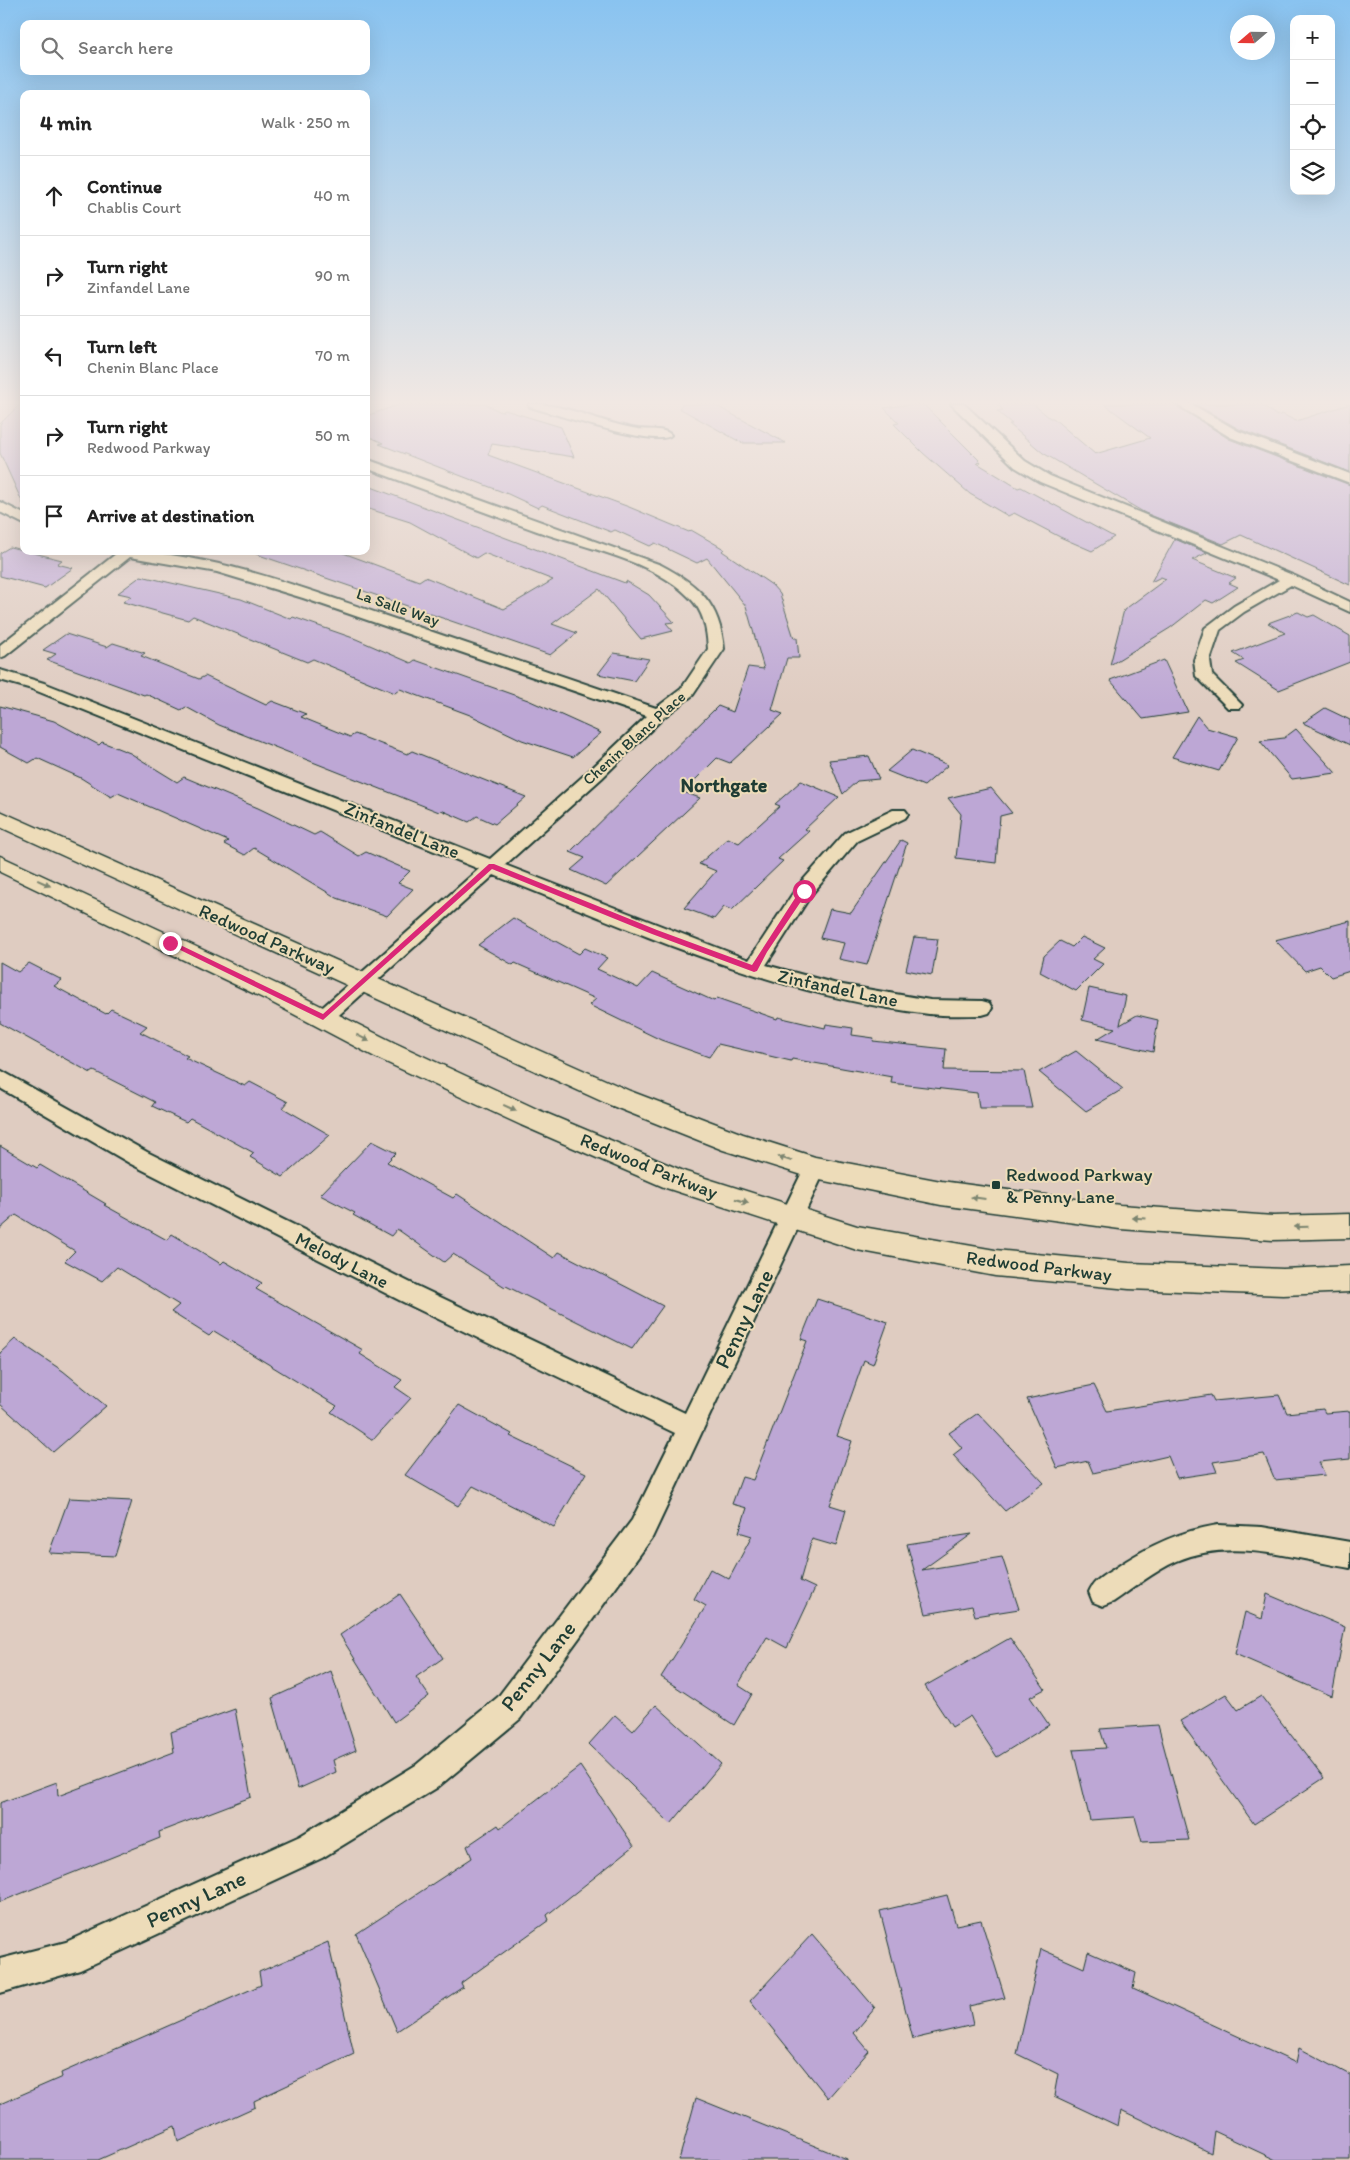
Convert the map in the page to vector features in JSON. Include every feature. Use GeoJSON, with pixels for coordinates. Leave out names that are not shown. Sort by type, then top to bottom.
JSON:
{"type":"FeatureCollection","features":[{"type":"Feature","properties":{"kind":"main road","name":"Redwood Parkway"},"geometry":{"type":"LineString","coordinates":[[0,818],[620,1098],[732,1142],[815,1168],[941,1193],[1120,1217],[1273,1228],[1350,1226]]}},
{"type":"Feature","properties":{"kind":"main road","name":"Redwood Parkway"},"geometry":{"type":"LineString","coordinates":[[0,863],[323,1018],[385,1050],[531,1118],[676,1180],[857,1238],[995,1263],[1129,1276],[1283,1282],[1350,1279]]}},
{"type":"Feature","properties":{"kind":"street","name":"Chenin Blanc Place"},"geometry":{"type":"LineString","coordinates":[[323,1018],[596,774],[658,714],[687,692],[716,649],[712,617],[701,600],[687,587],[668,574],[634,560],[477,505]]}},
{"type":"Feature","properties":{"kind":"street"},"geometry":{"type":"LineString","coordinates":[[1109,505],[1290,578],[1350,608]]}},
{"type":"Feature","properties":{"kind":"street"},"geometry":{"type":"LineString","coordinates":[[0,506],[20,518]]}},
{"type":"Feature","properties":{"kind":"street"},"geometry":{"type":"LineString","coordinates":[[0,653],[121,555]]}},
{"type":"Feature","properties":{"kind":"street","name":"La Salle Way"},"geometry":{"type":"LineString","coordinates":[[143,555],[219,568],[299,592],[658,714]]}},
{"type":"Feature","properties":{"kind":"street"},"geometry":{"type":"LineString","coordinates":[[1234,705],[1204,676],[1202,660],[1214,628],[1238,609],[1290,578]]}},
{"type":"Feature","properties":{"kind":"street","name":"Zinfandel Lane"},"geometry":{"type":"LineString","coordinates":[[0,675],[38,686],[655,932],[754,969],[837,991],[930,1007],[982,1008]]}},
{"type":"Feature","properties":{"kind":"street"},"geometry":{"type":"LineString","coordinates":[[754,969],[763,952],[804,891],[851,837],[899,814]]}},
{"type":"Feature","properties":{"kind":"street","name":"Melody Lane"},"geometry":{"type":"LineString","coordinates":[[0,1078],[139,1158],[408,1293],[691,1428]]}},
{"type":"Feature","properties":{"kind":"street","name":"Penny Lane"},"geometry":{"type":"LineString","coordinates":[[0,1976],[68,1958],[311,1847],[427,1776],[509,1708],[642,1530],[793,1218],[815,1168]]}},
{"type":"Feature","properties":{"kind":"street"},"geometry":{"type":"LineString","coordinates":[[1103,1592],[1174,1548],[1203,1538],[1239,1536],[1350,1555]]}},
{"type":"Feature","properties":{"kind":"building"},"geometry":{"type":"Polygon","coordinates":[[[370,505],[418,505],[625,583],[626,581],[649,595],[674,622],[666,623],[673,631],[641,639],[599,589],[552,624],[577,633],[550,655],[259,555],[349,555],[419,581],[425,577],[504,609],[553,580],[484,553],[476,558],[410,522],[370,509],[370,505]]]}},
{"type":"Feature","properties":{"kind":"building"},"geometry":{"type":"Polygon","coordinates":[[[531,505],[623,505],[689,532],[691,530],[724,549],[722,551],[772,585],[780,594],[794,638],[797,638],[799,658],[787,658],[772,710],[783,714],[730,763],[717,758],[683,792],[700,798],[606,886],[571,870],[585,858],[570,852],[718,706],[733,712],[748,667],[764,669],[746,606],[707,558],[697,563],[655,543],[650,546],[615,530],[611,532],[542,505],[538,508],[531,505]]]}},
{"type":"Feature","properties":{"kind":"building"},"geometry":{"type":"Polygon","coordinates":[[[989,505],[1054,505],[1114,537],[1092,551],[1014,513],[1008,516],[989,505]]]}},
{"type":"Feature","properties":{"kind":"building"},"geometry":{"type":"Polygon","coordinates":[[[1131,505],[1350,505],[1350,585],[1241,535],[1223,544],[1145,513],[1131,505]]]}},
{"type":"Feature","properties":{"kind":"building"},"geometry":{"type":"Polygon","coordinates":[[[1175,539],[1207,553],[1192,560],[1236,578],[1229,583],[1238,587],[1213,603],[1206,600],[1170,628],[1110,665],[1124,610],[1166,579],[1161,577],[1151,582],[1175,539]]]}},
{"type":"Feature","properties":{"kind":"building"},"geometry":{"type":"Polygon","coordinates":[[[10,547],[20,550],[20,555],[42,555],[62,560],[57,564],[73,568],[45,588],[0,576],[0,553],[10,547]]]}},
{"type":"Feature","properties":{"kind":"building"},"geometry":{"type":"Polygon","coordinates":[[[141,576],[241,599],[291,619],[293,617],[356,639],[411,663],[415,660],[528,700],[601,733],[573,757],[522,740],[470,715],[400,689],[395,693],[313,659],[307,662],[193,616],[188,620],[123,602],[131,596],[118,593],[141,576]]]}},
{"type":"Feature","properties":{"kind":"building"},"geometry":{"type":"Polygon","coordinates":[[[1298,612],[1308,617],[1314,615],[1350,636],[1350,662],[1279,690],[1236,663],[1244,660],[1233,653],[1285,633],[1268,623],[1298,612]]]}},
{"type":"Feature","properties":{"kind":"building"},"geometry":{"type":"Polygon","coordinates":[[[66,634],[107,647],[113,643],[145,653],[141,656],[199,679],[205,676],[266,705],[272,701],[306,714],[301,717],[350,737],[355,734],[407,754],[412,751],[526,797],[495,824],[477,816],[469,822],[441,810],[439,812],[219,725],[186,707],[181,710],[146,694],[144,695],[47,660],[56,654],[43,650],[66,634]]]}},
{"type":"Feature","properties":{"kind":"building"},"geometry":{"type":"Polygon","coordinates":[[[614,653],[649,659],[634,681],[598,674],[614,653]]]}},
{"type":"Feature","properties":{"kind":"building"},"geometry":{"type":"Polygon","coordinates":[[[1164,660],[1188,712],[1143,719],[1110,680],[1164,660]]]}},
{"type":"Feature","properties":{"kind":"building"},"geometry":{"type":"Polygon","coordinates":[[[0,706],[54,721],[99,745],[102,742],[130,753],[177,782],[184,777],[258,808],[314,835],[320,832],[359,856],[366,852],[410,871],[398,883],[413,889],[387,916],[337,898],[254,848],[245,855],[224,844],[228,841],[118,793],[111,797],[81,778],[37,758],[29,763],[0,747],[0,706]]]}},
{"type":"Feature","properties":{"kind":"building"},"geometry":{"type":"Polygon","coordinates":[[[1325,708],[1350,720],[1350,745],[1303,723],[1325,708]]]}},
{"type":"Feature","properties":{"kind":"building"},"geometry":{"type":"Polygon","coordinates":[[[1197,716],[1207,728],[1238,737],[1219,771],[1172,757],[1197,716]]]}},
{"type":"Feature","properties":{"kind":"building"},"geometry":{"type":"Polygon","coordinates":[[[1296,729],[1336,773],[1292,779],[1260,741],[1284,738],[1296,729]]]}},
{"type":"Feature","properties":{"kind":"building"},"geometry":{"type":"Polygon","coordinates":[[[912,750],[948,765],[924,786],[887,771],[912,750]]]}},
{"type":"Feature","properties":{"kind":"building"},"geometry":{"type":"Polygon","coordinates":[[[869,756],[879,779],[857,781],[843,794],[829,760],[869,756]]]}},
{"type":"Feature","properties":{"kind":"building"},"geometry":{"type":"Polygon","coordinates":[[[801,781],[839,797],[805,829],[809,831],[778,859],[783,861],[732,910],[724,907],[714,919],[684,908],[716,871],[699,864],[728,838],[739,843],[780,806],[775,804],[801,781]]]}},
{"type":"Feature","properties":{"kind":"building"},"geometry":{"type":"Polygon","coordinates":[[[991,788],[1012,813],[1000,816],[996,863],[956,858],[961,814],[948,798],[991,788]]]}},
{"type":"Feature","properties":{"kind":"building"},"geometry":{"type":"Polygon","coordinates":[[[901,840],[907,843],[867,965],[839,959],[844,943],[820,938],[830,909],[851,913],[901,840]]]}},
{"type":"Feature","properties":{"kind":"building"},"geometry":{"type":"Polygon","coordinates":[[[513,918],[579,954],[585,948],[607,958],[597,969],[638,988],[652,973],[714,1001],[717,998],[777,1019],[778,1017],[825,1028],[826,1024],[853,1028],[852,1035],[874,1038],[873,1041],[946,1049],[944,1070],[1024,1071],[1032,1108],[979,1108],[977,1093],[891,1083],[892,1077],[792,1059],[791,1061],[718,1044],[709,1057],[661,1040],[589,1005],[596,999],[515,963],[513,965],[478,945],[513,918]]]}},
{"type":"Feature","properties":{"kind":"building"},"geometry":{"type":"Polygon","coordinates":[[[1350,921],[1350,971],[1331,977],[1320,966],[1305,971],[1275,940],[1350,921]]]}},
{"type":"Feature","properties":{"kind":"building"},"geometry":{"type":"Polygon","coordinates":[[[914,937],[938,939],[932,975],[906,970],[914,937]]]}},
{"type":"Feature","properties":{"kind":"building"},"geometry":{"type":"Polygon","coordinates":[[[1082,937],[1105,948],[1093,959],[1103,964],[1076,991],[1040,972],[1044,956],[1060,941],[1072,947],[1082,937]]]}},
{"type":"Feature","properties":{"kind":"building"},"geometry":{"type":"Polygon","coordinates":[[[0,962],[18,972],[29,963],[62,980],[54,986],[106,1014],[111,1009],[147,1026],[140,1032],[188,1056],[185,1058],[245,1086],[250,1082],[288,1102],[283,1108],[330,1135],[283,1177],[250,1157],[254,1153],[190,1118],[186,1122],[152,1106],[155,1102],[94,1071],[91,1073],[0,1023],[0,962]]]}},
{"type":"Feature","properties":{"kind":"building"},"geometry":{"type":"Polygon","coordinates":[[[1089,988],[1126,996],[1120,1025],[1137,1015],[1158,1020],[1153,1052],[1097,1039],[1115,1028],[1082,1020],[1089,988]]]}},
{"type":"Feature","properties":{"kind":"building"},"geometry":{"type":"Polygon","coordinates":[[[1076,1051],[1123,1089],[1086,1111],[1039,1072],[1076,1051]]]}},
{"type":"Feature","properties":{"kind":"building"},"geometry":{"type":"Polygon","coordinates":[[[372,1141],[396,1153],[387,1162],[453,1198],[457,1194],[554,1258],[559,1252],[663,1306],[632,1349],[505,1287],[453,1254],[444,1262],[397,1229],[391,1236],[353,1215],[355,1213],[320,1195],[372,1141]]]}},
{"type":"Feature","properties":{"kind":"building"},"geometry":{"type":"Polygon","coordinates":[[[0,1146],[37,1168],[40,1165],[106,1204],[104,1205],[167,1240],[172,1234],[221,1264],[224,1261],[262,1283],[256,1289],[363,1350],[360,1354],[402,1380],[395,1387],[411,1398],[373,1440],[331,1412],[337,1406],[214,1331],[209,1336],[171,1312],[179,1305],[117,1267],[102,1281],[65,1261],[75,1251],[16,1215],[0,1229],[0,1146]]]}},
{"type":"Feature","properties":{"kind":"building"},"geometry":{"type":"Polygon","coordinates":[[[817,1299],[888,1322],[873,1364],[864,1360],[837,1436],[852,1441],[830,1505],[846,1510],[836,1546],[812,1539],[800,1581],[815,1588],[787,1648],[767,1637],[738,1685],[752,1694],[734,1725],[661,1677],[706,1606],[694,1599],[710,1569],[729,1579],[752,1536],[739,1532],[747,1508],[732,1504],[742,1477],[753,1480],[807,1341],[801,1339],[817,1299]]]}},
{"type":"Feature","properties":{"kind":"building"},"geometry":{"type":"Polygon","coordinates":[[[15,1339],[63,1371],[106,1406],[53,1452],[0,1404],[0,1353],[15,1339]]]}},
{"type":"Feature","properties":{"kind":"building"},"geometry":{"type":"Polygon","coordinates":[[[1094,1385],[1107,1411],[1211,1395],[1214,1401],[1279,1395],[1287,1413],[1323,1409],[1325,1413],[1350,1411],[1350,1459],[1319,1462],[1325,1475],[1275,1480],[1264,1454],[1213,1462],[1217,1472],[1177,1478],[1168,1456],[1093,1473],[1088,1461],[1057,1468],[1027,1399],[1094,1385]]]}},
{"type":"Feature","properties":{"kind":"building"},"geometry":{"type":"Polygon","coordinates":[[[459,1405],[512,1434],[510,1436],[586,1473],[554,1527],[473,1486],[458,1506],[405,1475],[459,1405]]]}},
{"type":"Feature","properties":{"kind":"building"},"geometry":{"type":"Polygon","coordinates":[[[978,1413],[1044,1483],[1005,1511],[953,1455],[962,1448],[949,1433],[978,1413]]]}},
{"type":"Feature","properties":{"kind":"building"},"geometry":{"type":"Polygon","coordinates":[[[69,1498],[132,1501],[115,1556],[49,1553],[69,1498]]]}},
{"type":"Feature","properties":{"kind":"building"},"geometry":{"type":"Polygon","coordinates":[[[972,1534],[922,1570],[1002,1557],[1019,1609],[975,1616],[972,1606],[926,1614],[907,1544],[972,1534]]]}},
{"type":"Feature","properties":{"kind":"building"},"geometry":{"type":"Polygon","coordinates":[[[400,1594],[443,1658],[416,1677],[429,1696],[394,1722],[340,1635],[400,1594]]]}},
{"type":"Feature","properties":{"kind":"building"},"geometry":{"type":"Polygon","coordinates":[[[1267,1594],[1345,1627],[1332,1696],[1235,1654],[1245,1612],[1262,1619],[1267,1594]]]}},
{"type":"Feature","properties":{"kind":"building"},"geometry":{"type":"Polygon","coordinates":[[[1010,1638],[1045,1689],[1030,1697],[1049,1725],[997,1757],[970,1716],[952,1727],[925,1686],[1010,1638]]]}},
{"type":"Feature","properties":{"kind":"building"},"geometry":{"type":"Polygon","coordinates":[[[331,1671],[356,1750],[333,1760],[336,1772],[298,1789],[272,1698],[331,1671]]]}},
{"type":"Feature","properties":{"kind":"building"},"geometry":{"type":"Polygon","coordinates":[[[1226,1694],[1238,1710],[1261,1696],[1324,1778],[1254,1824],[1180,1721],[1226,1694]]]}},
{"type":"Feature","properties":{"kind":"building"},"geometry":{"type":"Polygon","coordinates":[[[656,1705],[721,1764],[671,1824],[589,1744],[615,1715],[633,1731],[656,1705]]]}},
{"type":"Feature","properties":{"kind":"building"},"geometry":{"type":"Polygon","coordinates":[[[235,1709],[251,1797],[159,1832],[160,1838],[0,1902],[0,1803],[57,1782],[58,1796],[174,1752],[171,1732],[235,1709]]]}},
{"type":"Feature","properties":{"kind":"building"},"geometry":{"type":"Polygon","coordinates":[[[1158,1725],[1189,1840],[1142,1842],[1135,1817],[1090,1820],[1073,1750],[1106,1748],[1100,1729],[1158,1725]]]}},
{"type":"Feature","properties":{"kind":"building"},"geometry":{"type":"Polygon","coordinates":[[[580,1766],[634,1846],[547,1915],[549,1920],[461,1983],[463,1987],[397,2031],[356,1934],[472,1858],[467,1846],[498,1825],[500,1828],[580,1766]]]}},
{"type":"Feature","properties":{"kind":"building"},"geometry":{"type":"Polygon","coordinates":[[[947,1895],[956,1925],[981,1920],[1005,1998],[969,2006],[973,2025],[913,2039],[880,1911],[947,1895]]]}},
{"type":"Feature","properties":{"kind":"building"},"geometry":{"type":"Polygon","coordinates":[[[812,1934],[875,2008],[854,2033],[869,2051],[828,2098],[750,2001],[812,1934]]]}},
{"type":"Feature","properties":{"kind":"building"},"geometry":{"type":"Polygon","coordinates":[[[328,1942],[354,2054],[254,2101],[255,2107],[178,2142],[175,2126],[98,2160],[0,2160],[0,2104],[62,2077],[61,2073],[261,1985],[259,1972],[328,1942]]]}},
{"type":"Feature","properties":{"kind":"building"},"geometry":{"type":"Polygon","coordinates":[[[1041,1949],[1084,1968],[1088,1952],[1136,1973],[1133,1988],[1296,2063],[1299,2048],[1350,2075],[1350,2160],[1276,2160],[1214,2131],[1211,2153],[1121,2110],[1118,2126],[1054,2096],[1058,2074],[1017,2054],[1041,1949]]]}},
{"type":"Feature","properties":{"kind":"building"},"geometry":{"type":"Polygon","coordinates":[[[696,2098],[847,2159],[847,2160],[679,2160],[696,2098]]]}},
{"type":"Feature","properties":{"kind":"place","name":"Redwood Parkway & Penny Lane"},"geometry":{"type":"Point","coordinates":[996,1185]}},
{"type":"Feature","properties":{"kind":"district","name":"Northgate"},"geometry":{"type":"Point","coordinates":[724,785]}},
{"type":"Feature","properties":{"kind":"route"},"geometry":{"type":"LineString","coordinates":[[170,943],[323,1018],[491,866],[655,932],[754,969],[763,952],[804,891]]}}]}
